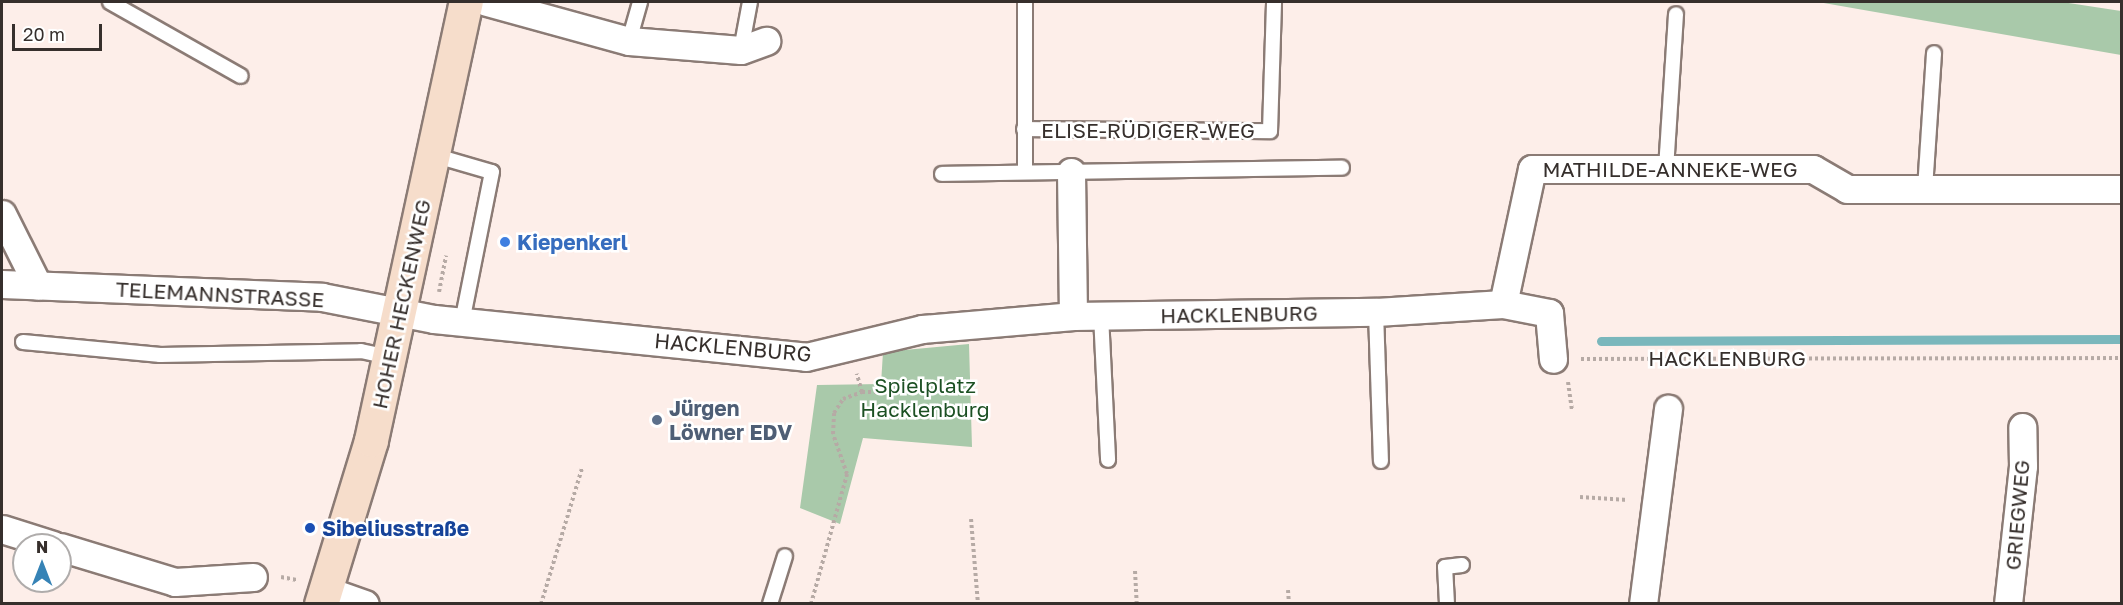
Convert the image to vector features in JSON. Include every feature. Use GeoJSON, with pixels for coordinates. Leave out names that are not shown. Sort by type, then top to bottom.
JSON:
{"type":"FeatureCollection","features":[{"type":"Feature","properties":{"kind":"street","name":"HOHER HECKENWEG"},"geometry":{"type":"LineString","coordinates":[[323,597],[389,357],[466,2]]}},
{"type":"Feature","properties":{"kind":"street"},"geometry":{"type":"LineString","coordinates":[[487,2],[524,6],[629,41],[753,46]]}},
{"type":"Feature","properties":{"kind":"street","name":"MATHILDE-ANNEKE-WEG"},"geometry":{"type":"LineString","coordinates":[[1503,304],[1533,169],[1813,169],[1847,189],[2121,189]]}},
{"type":"Feature","properties":{"kind":"street","name":"ELISE-RÜDIGER-WEG"},"geometry":{"type":"LineString","coordinates":[[1071,172],[1073,316]]}},
{"type":"Feature","properties":{"kind":"street"},"geometry":{"type":"LineString","coordinates":[[2,214],[38,286]]}},
{"type":"Feature","properties":{"kind":"street","name":"TELEMANNSTRASSE"},"geometry":{"type":"LineString","coordinates":[[2,284],[322,297],[400,311]]}},
{"type":"Feature","properties":{"kind":"street","name":"HACKLENBURG"},"geometry":{"type":"LineString","coordinates":[[400,311],[462,321],[806,357],[850,351],[922,329],[1073,316],[1376,312],[1503,304],[1549,313],[1560,363]]}},
{"type":"Feature","properties":{"kind":"street"},"geometry":{"type":"LineString","coordinates":[[1643,603],[1668,409]]}},
{"type":"Feature","properties":{"kind":"street","name":"GRIEGWEG"},"geometry":{"type":"LineString","coordinates":[[2008,603],[2023,466],[2022,427]]}},
{"type":"Feature","properties":{"kind":"street"},"geometry":{"type":"LineString","coordinates":[[72,551],[175,582],[253,577]]}},
{"type":"Feature","properties":{"kind":"street"},"geometry":{"type":"LineString","coordinates":[[323,597],[365,603]]}},
{"type":"Feature","properties":{"kind":"lane"},"geometry":{"type":"LineString","coordinates":[[110,2],[241,76]]}},
{"type":"Feature","properties":{"kind":"lane"},"geometry":{"type":"LineString","coordinates":[[629,41],[640,2]]}},
{"type":"Feature","properties":{"kind":"lane"},"geometry":{"type":"LineString","coordinates":[[750,2],[753,46]]}},
{"type":"Feature","properties":{"kind":"lane","name":"ELISE-RÜDIGER-WEG"},"geometry":{"type":"LineString","coordinates":[[1025,2],[1024,129],[1270,130],[1274,2]]}},
{"type":"Feature","properties":{"kind":"lane"},"geometry":{"type":"LineString","coordinates":[[1666,169],[1676,14]]}},
{"type":"Feature","properties":{"kind":"lane"},"geometry":{"type":"LineString","coordinates":[[1925,189],[1934,53]]}},
{"type":"Feature","properties":{"kind":"lane"},"geometry":{"type":"LineString","coordinates":[[1024,129],[1024,172]]}},
{"type":"Feature","properties":{"kind":"lane"},"geometry":{"type":"LineString","coordinates":[[433,155],[492,172],[462,321]]}},
{"type":"Feature","properties":{"kind":"lane","name":"ELISE-RÜDIGER-WEG"},"geometry":{"type":"LineString","coordinates":[[942,174],[1342,168]]}},
{"type":"Feature","properties":{"kind":"lane"},"geometry":{"type":"LineString","coordinates":[[1376,312],[1380,461]]}},
{"type":"Feature","properties":{"kind":"lane"},"geometry":{"type":"LineString","coordinates":[[1101,315],[1108,460]]}},
{"type":"Feature","properties":{"kind":"lane"},"geometry":{"type":"LineString","coordinates":[[23,342],[160,355],[361,351],[389,357]]}},
{"type":"Feature","properties":{"kind":"lane"},"geometry":{"type":"LineString","coordinates":[[770,603],[785,556]]}},
{"type":"Feature","properties":{"kind":"lane"},"geometry":{"type":"LineString","coordinates":[[1447,603],[1445,567],[1462,565]]}},
{"type":"Feature","properties":{"kind":"path"},"geometry":{"type":"LineString","coordinates":[[850,351],[862,392]]}},
{"type":"Feature","properties":{"kind":"path","name":"HACKLENBURG"},"geometry":{"type":"LineString","coordinates":[[1560,363],[2121,358]]}},
{"type":"Feature","properties":{"kind":"path"},"geometry":{"type":"LineString","coordinates":[[1560,363],[1572,411]]}},
{"type":"Feature","properties":{"kind":"path"},"geometry":{"type":"LineString","coordinates":[[811,603],[847,474],[833,434],[834,413],[843,399],[862,392],[882,392]]}},
{"type":"Feature","properties":{"kind":"path"},"geometry":{"type":"LineString","coordinates":[[542,603],[582,468]]}},
{"type":"Feature","properties":{"kind":"path"},"geometry":{"type":"LineString","coordinates":[[1580,497],[1655,502]]}},
{"type":"Feature","properties":{"kind":"path"},"geometry":{"type":"LineString","coordinates":[[971,519],[978,603]]}},
{"type":"Feature","properties":{"kind":"path"},"geometry":{"type":"LineString","coordinates":[[1135,571],[1137,603]]}},
{"type":"Feature","properties":{"kind":"path"},"geometry":{"type":"LineString","coordinates":[[1288,590],[1288,603]]}},
{"type":"Feature","properties":{"kind":"green space"},"geometry":{"type":"Polygon","coordinates":[[[1818,2],[2062,2],[2121,11],[2121,55],[1818,2]]]}},
{"type":"Feature","properties":{"kind":"green space","name":"Spielplatz Hacklenburg"},"geometry":{"type":"Polygon","coordinates":[[[969,344],[972,447],[863,438],[840,524],[800,508],[817,385],[881,384],[883,352],[969,344]]]}},
{"type":"Feature","properties":{"kind":"waterway"},"geometry":{"type":"LineString","coordinates":[[1601,341],[2122,339]]}},
{"type":"Feature","properties":{"kind":"place","name":"Kiepenkerl"},"geometry":{"type":"Point","coordinates":[505,242]}},
{"type":"Feature","properties":{"kind":"place","name":"Jürgen Löwner EDV"},"geometry":{"type":"Point","coordinates":[657,420]}},
{"type":"Feature","properties":{"kind":"place","name":"Sibeliusstraße"},"geometry":{"type":"Point","coordinates":[310,528]}}]}
